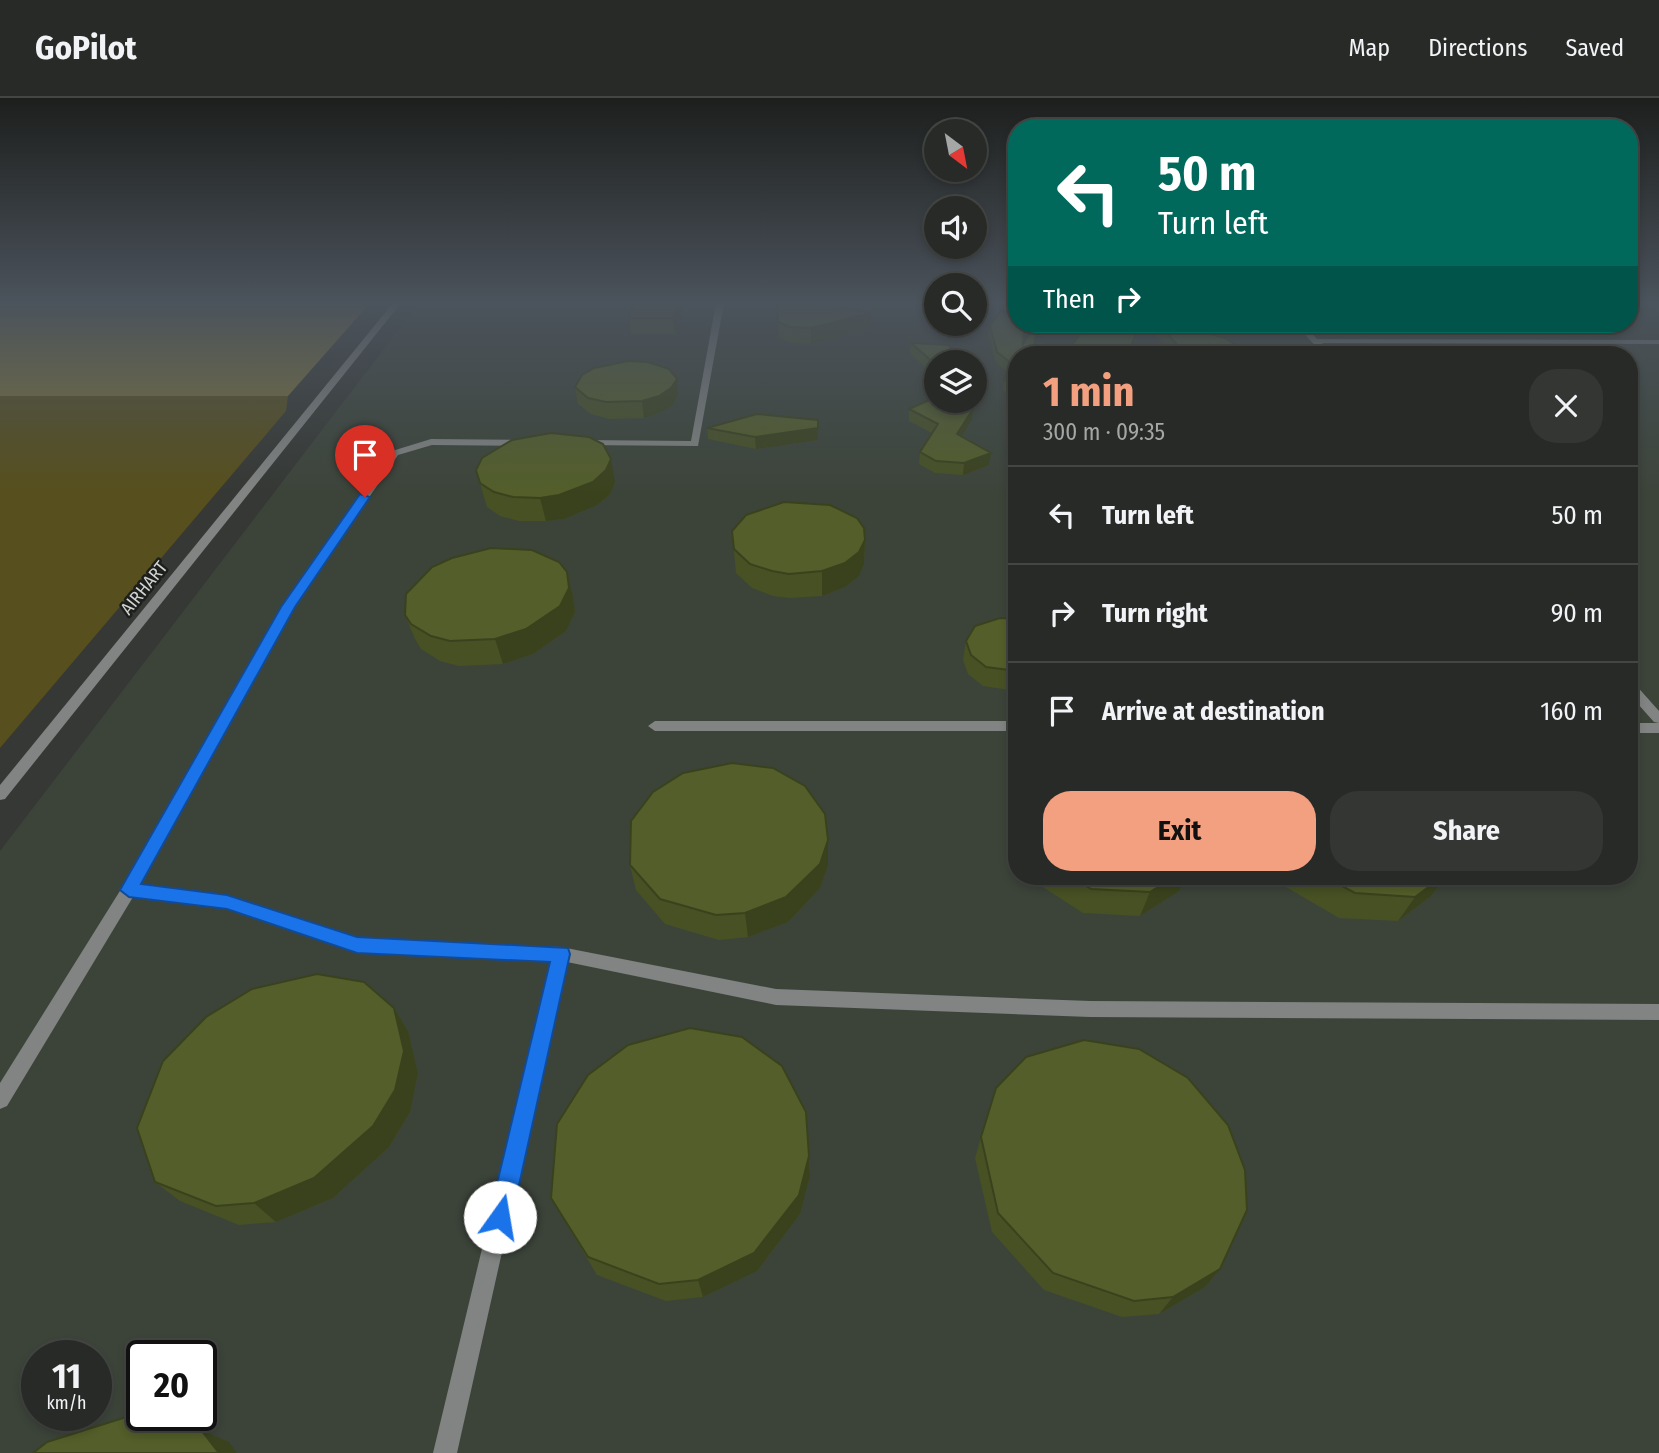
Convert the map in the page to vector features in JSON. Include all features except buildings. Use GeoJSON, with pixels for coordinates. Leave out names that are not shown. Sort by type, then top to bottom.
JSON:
{"type":"FeatureCollection","features":[{"type":"Feature","properties":{"kind":"street","name":"AIRHART"},"geometry":{"type":"LineString","coordinates":[[0,794],[346,366]]}},
{"type":"Feature","properties":{"kind":"street"},"geometry":{"type":"LineString","coordinates":[[570,443],[695,444],[709,366]]}},
{"type":"Feature","properties":{"kind":"street"},"geometry":{"type":"LineString","coordinates":[[0,1100],[129,890],[288,607],[395,453],[431,442],[542,443]]}},
{"type":"Feature","properties":{"kind":"street"},"geometry":{"type":"LineString","coordinates":[[1638,696],[1659,719]]}},
{"type":"Feature","properties":{"kind":"street"},"geometry":{"type":"LineString","coordinates":[[656,726],[1008,726]]}},
{"type":"Feature","properties":{"kind":"street"},"geometry":{"type":"LineString","coordinates":[[1638,728],[1659,728]]}},
{"type":"Feature","properties":{"kind":"street"},"geometry":{"type":"LineString","coordinates":[[129,890],[227,902],[357,945],[561,954],[776,997],[1090,1009],[1659,1012]]}},
{"type":"Feature","properties":{"kind":"street"},"geometry":{"type":"LineString","coordinates":[[445,1453],[561,954]]}},
{"type":"Feature","properties":{"kind":"shaded area"},"geometry":{"type":"Polygon","coordinates":[[[0,366],[314,366],[288,396],[0,396],[0,366]]]}},
{"type":"Feature","properties":{"kind":"shaded area"},"geometry":{"type":"Polygon","coordinates":[[[371,366],[924,366],[924,413],[987,413],[987,366],[1008,366],[1008,885],[1638,885],[1638,366],[1659,366],[1659,1453],[0,1453],[0,851],[371,366]]]}},
{"type":"Feature","properties":{"kind":"shaded area"},"geometry":{"type":"Polygon","coordinates":[[[0,396],[288,396],[286,411],[0,748],[0,396]]]}},
{"type":"Feature","properties":{"kind":"route"},"geometry":{"type":"LineString","coordinates":[[365,497],[288,607],[129,890],[227,902],[357,945],[561,954],[500,1217]]}}]}
